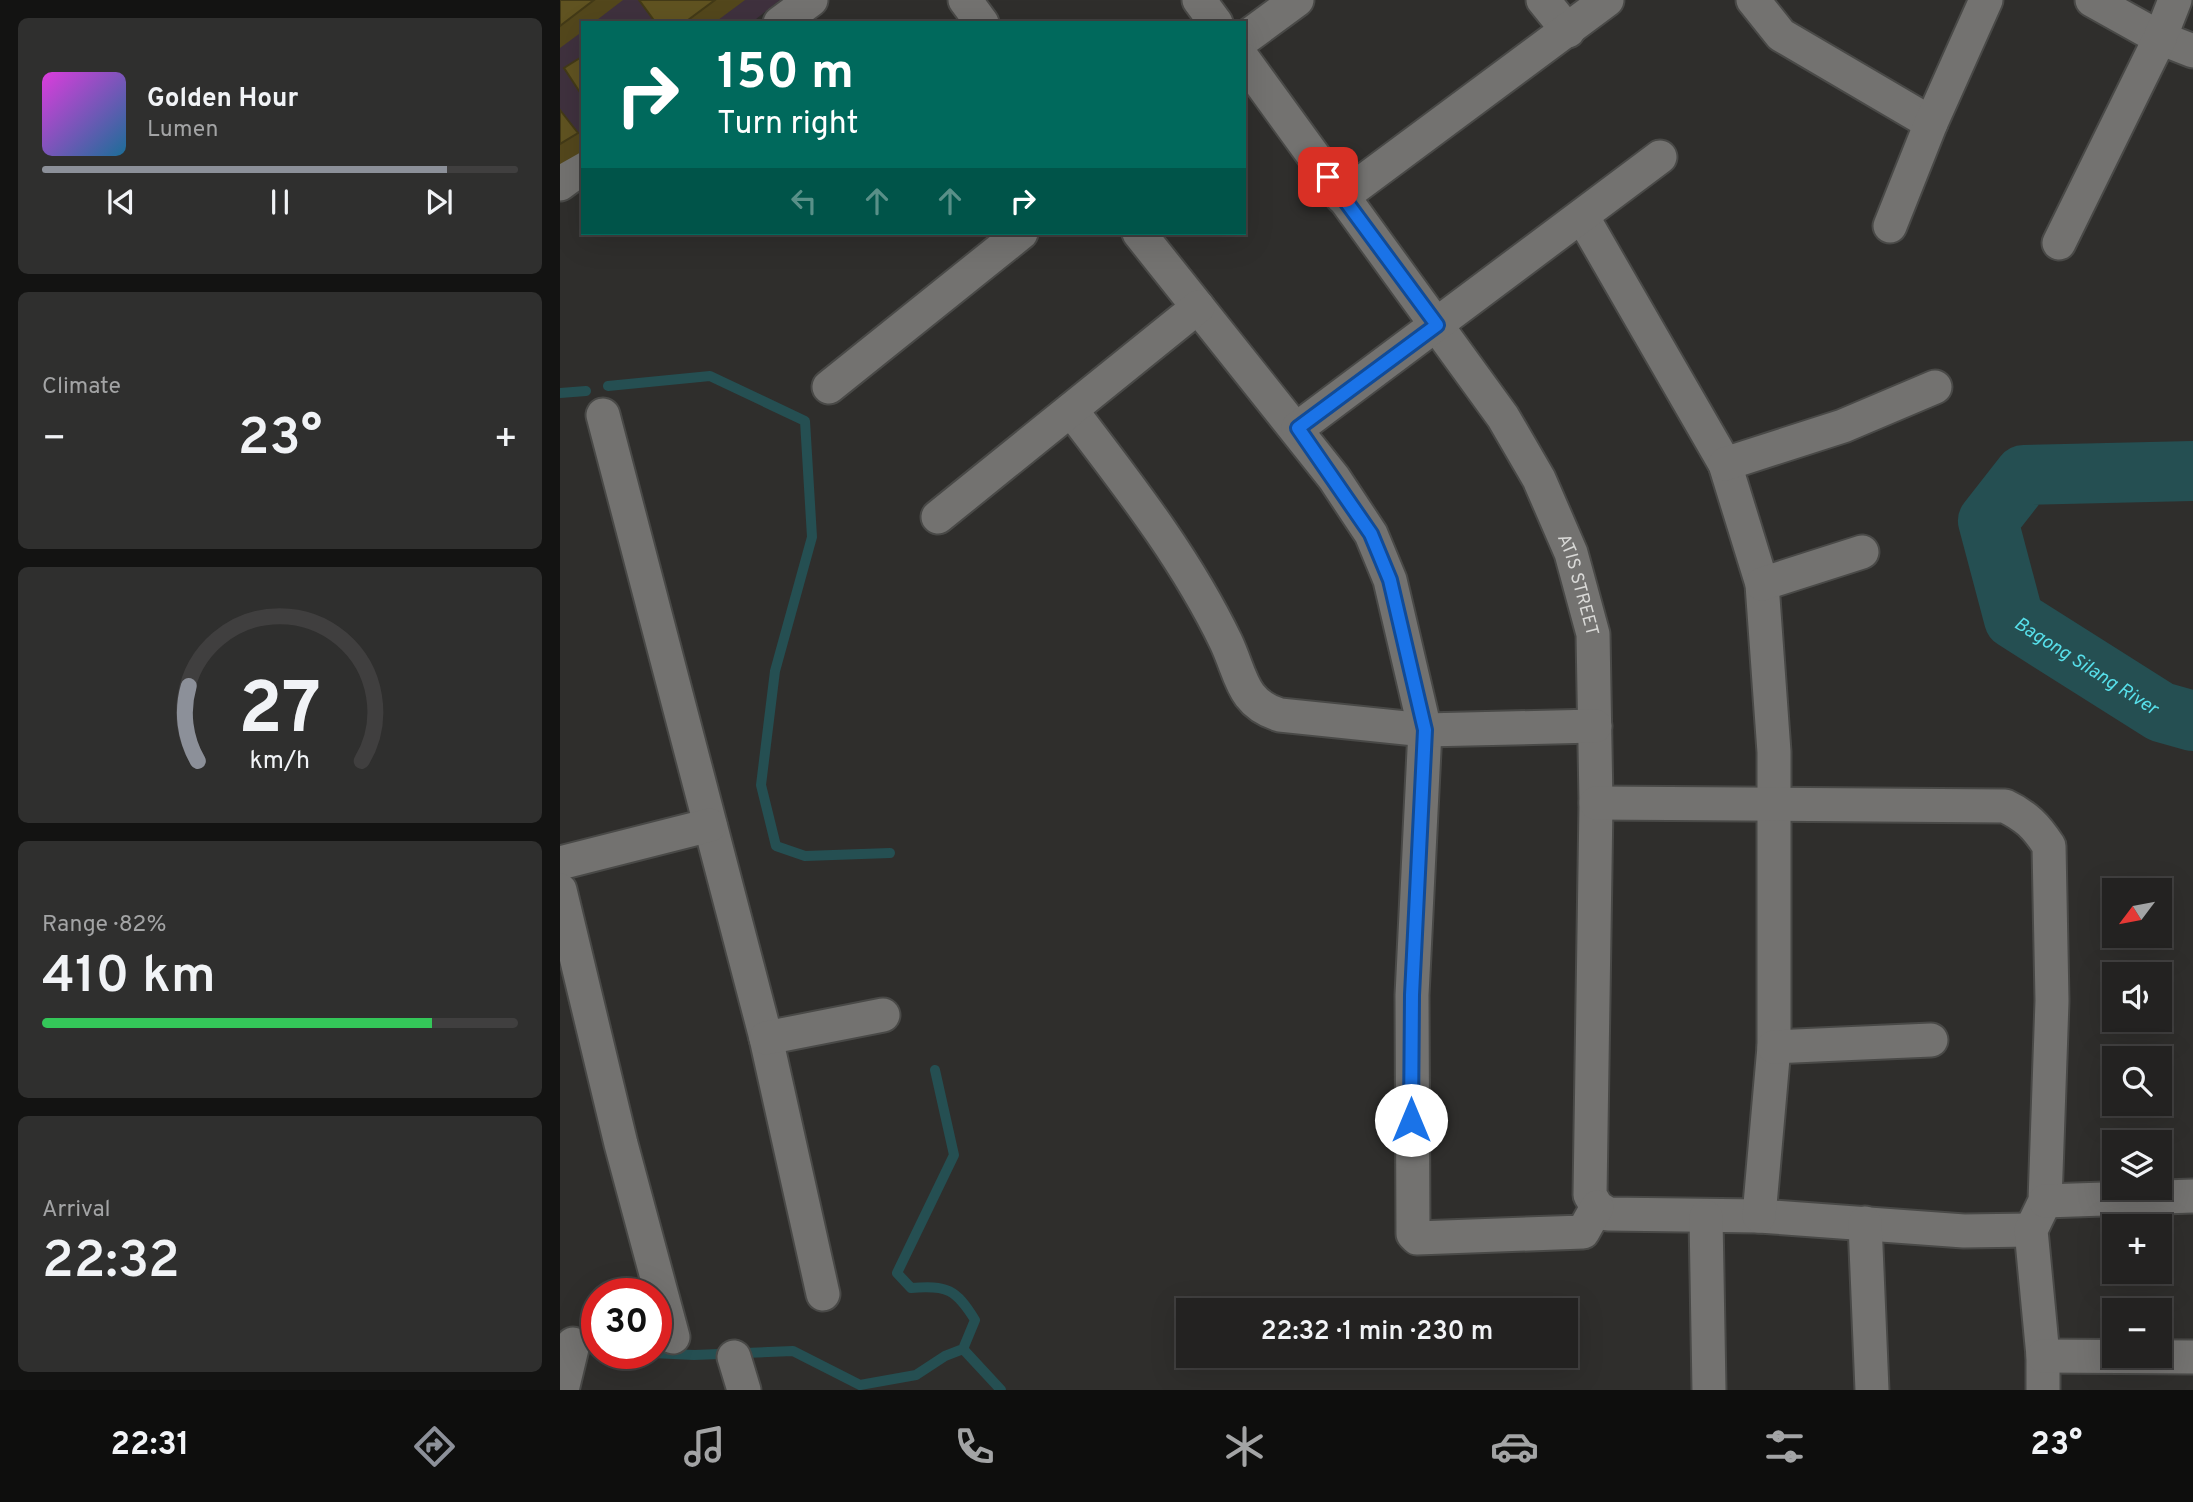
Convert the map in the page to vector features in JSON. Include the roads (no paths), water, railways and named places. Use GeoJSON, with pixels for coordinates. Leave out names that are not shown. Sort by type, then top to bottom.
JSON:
{"type":"FeatureCollection","features":[{"type":"Feature","properties":{"kind":"street"},"geometry":{"type":"LineString","coordinates":[[783,21],[811,0]]}},
{"type":"Feature","properties":{"kind":"street"},"geometry":{"type":"LineString","coordinates":[[965,0],[981,21]]}},
{"type":"Feature","properties":{"kind":"street"},"geometry":{"type":"LineString","coordinates":[[1199,0],[1215,21]]}},
{"type":"Feature","properties":{"kind":"street"},"geometry":{"type":"LineString","coordinates":[[1246,38],[1297,0]]}},
{"type":"Feature","properties":{"kind":"street"},"geometry":{"type":"LineString","coordinates":[[1543,0],[1568,31]]}},
{"type":"Feature","properties":{"kind":"street"},"geometry":{"type":"LineString","coordinates":[[1342,197],[1607,0]]}},
{"type":"Feature","properties":{"kind":"street"},"geometry":{"type":"LineString","coordinates":[[1753,0],[1781,35],[1931,123]]}},
{"type":"Feature","properties":{"kind":"street"},"geometry":{"type":"LineString","coordinates":[[1890,226],[1931,123],[1986,0]]}},
{"type":"Feature","properties":{"kind":"street"},"geometry":{"type":"LineString","coordinates":[[2092,0],[2160,38],[2193,51]]}},
{"type":"Feature","properties":{"kind":"street"},"geometry":{"type":"LineString","coordinates":[[2059,243],[2160,38],[2175,0]]}},
{"type":"Feature","properties":{"kind":"street","name":"ATIS STREET"},"geometry":{"type":"LineString","coordinates":[[1246,63],[1503,417],[1539,479],[1571,553],[1593,634],[1596,803],[1590,1195],[1597,1207]]}},
{"type":"Feature","properties":{"kind":"street"},"geometry":{"type":"LineString","coordinates":[[1298,428],[1660,157]]}},
{"type":"Feature","properties":{"kind":"street"},"geometry":{"type":"LineString","coordinates":[[560,184],[581,168]]}},
{"type":"Feature","properties":{"kind":"street"},"geometry":{"type":"LineString","coordinates":[[1582,216],[1726,464],[1762,584],[1774,752],[1774,1047],[1759,1216]]}},
{"type":"Feature","properties":{"kind":"street"},"geometry":{"type":"LineString","coordinates":[[829,387],[1019,235]]}},
{"type":"Feature","properties":{"kind":"street"},"geometry":{"type":"LineString","coordinates":[[1141,235],[1298,428],[1371,534],[1390,580],[1425,730],[1412,995],[1413,1234],[1418,1238],[1583,1232],[1597,1207],[1608,1214],[1759,1216],[1964,1231],[2038,1216],[2193,1196]]}},
{"type":"Feature","properties":{"kind":"street"},"geometry":{"type":"LineString","coordinates":[[938,517],[1198,307]]}},
{"type":"Feature","properties":{"kind":"street"},"geometry":{"type":"LineString","coordinates":[[1726,464],[1843,426],[1935,387]]}},
{"type":"Feature","properties":{"kind":"street"},"geometry":{"type":"LineString","coordinates":[[1071,410],[1162,529],[1206,601],[1248,697],[1261,709],[1280,715],[1425,730],[1595,726]]}},
{"type":"Feature","properties":{"kind":"street"},"geometry":{"type":"LineString","coordinates":[[603,415],[766,1038],[823,1294]]}},
{"type":"Feature","properties":{"kind":"street"},"geometry":{"type":"LineString","coordinates":[[1762,584],[1862,552]]}},
{"type":"Feature","properties":{"kind":"street"},"geometry":{"type":"LineString","coordinates":[[1596,803],[2005,806],[2026,816],[2039,830],[2049,846],[2051,949],[2038,1216],[2043,1390]]}},
{"type":"Feature","properties":{"kind":"street"},"geometry":{"type":"LineString","coordinates":[[560,863],[710,825]]}},
{"type":"Feature","properties":{"kind":"street"},"geometry":{"type":"LineString","coordinates":[[560,890],[621,1144],[673,1337]]}},
{"type":"Feature","properties":{"kind":"street"},"geometry":{"type":"LineString","coordinates":[[766,1038],[883,1015]]}},
{"type":"Feature","properties":{"kind":"street"},"geometry":{"type":"LineString","coordinates":[[1774,1047],[1931,1040]]}},
{"type":"Feature","properties":{"kind":"street"},"geometry":{"type":"LineString","coordinates":[[1706,1217],[1709,1390]]}},
{"type":"Feature","properties":{"kind":"street"},"geometry":{"type":"LineString","coordinates":[[1865,1223],[1872,1390]]}},
{"type":"Feature","properties":{"kind":"street"},"geometry":{"type":"LineString","coordinates":[[562,1390],[573,1344]]}},
{"type":"Feature","properties":{"kind":"street"},"geometry":{"type":"LineString","coordinates":[[2043,1356],[2193,1357]]}},
{"type":"Feature","properties":{"kind":"street"},"geometry":{"type":"LineString","coordinates":[[734,1357],[744,1390]]}},
{"type":"Feature","properties":{"kind":"waterway"},"geometry":{"type":"LineString","coordinates":[[608,386],[710,376],[805,421],[812,537],[775,671],[761,785],[776,846],[805,856],[890,853]]}},
{"type":"Feature","properties":{"kind":"waterway"},"geometry":{"type":"LineString","coordinates":[[560,393],[586,391]]}},
{"type":"Feature","properties":{"kind":"waterway","name":"Bagong Silang River"},"geometry":{"type":"LineString","coordinates":[[2193,471],[2024,475],[1988,521],[2014,619],[2161,712],[2193,721]]}},
{"type":"Feature","properties":{"kind":"waterway"},"geometry":{"type":"LineString","coordinates":[[672,1354],[793,1351],[860,1385],[916,1375],[945,1356],[963,1349],[975,1320],[956,1295],[934,1287],[911,1288],[897,1273],[954,1155],[935,1070]]}},
{"type":"Feature","properties":{"kind":"waterway"},"geometry":{"type":"LineString","coordinates":[[963,1349],[1001,1390]]}}]}
